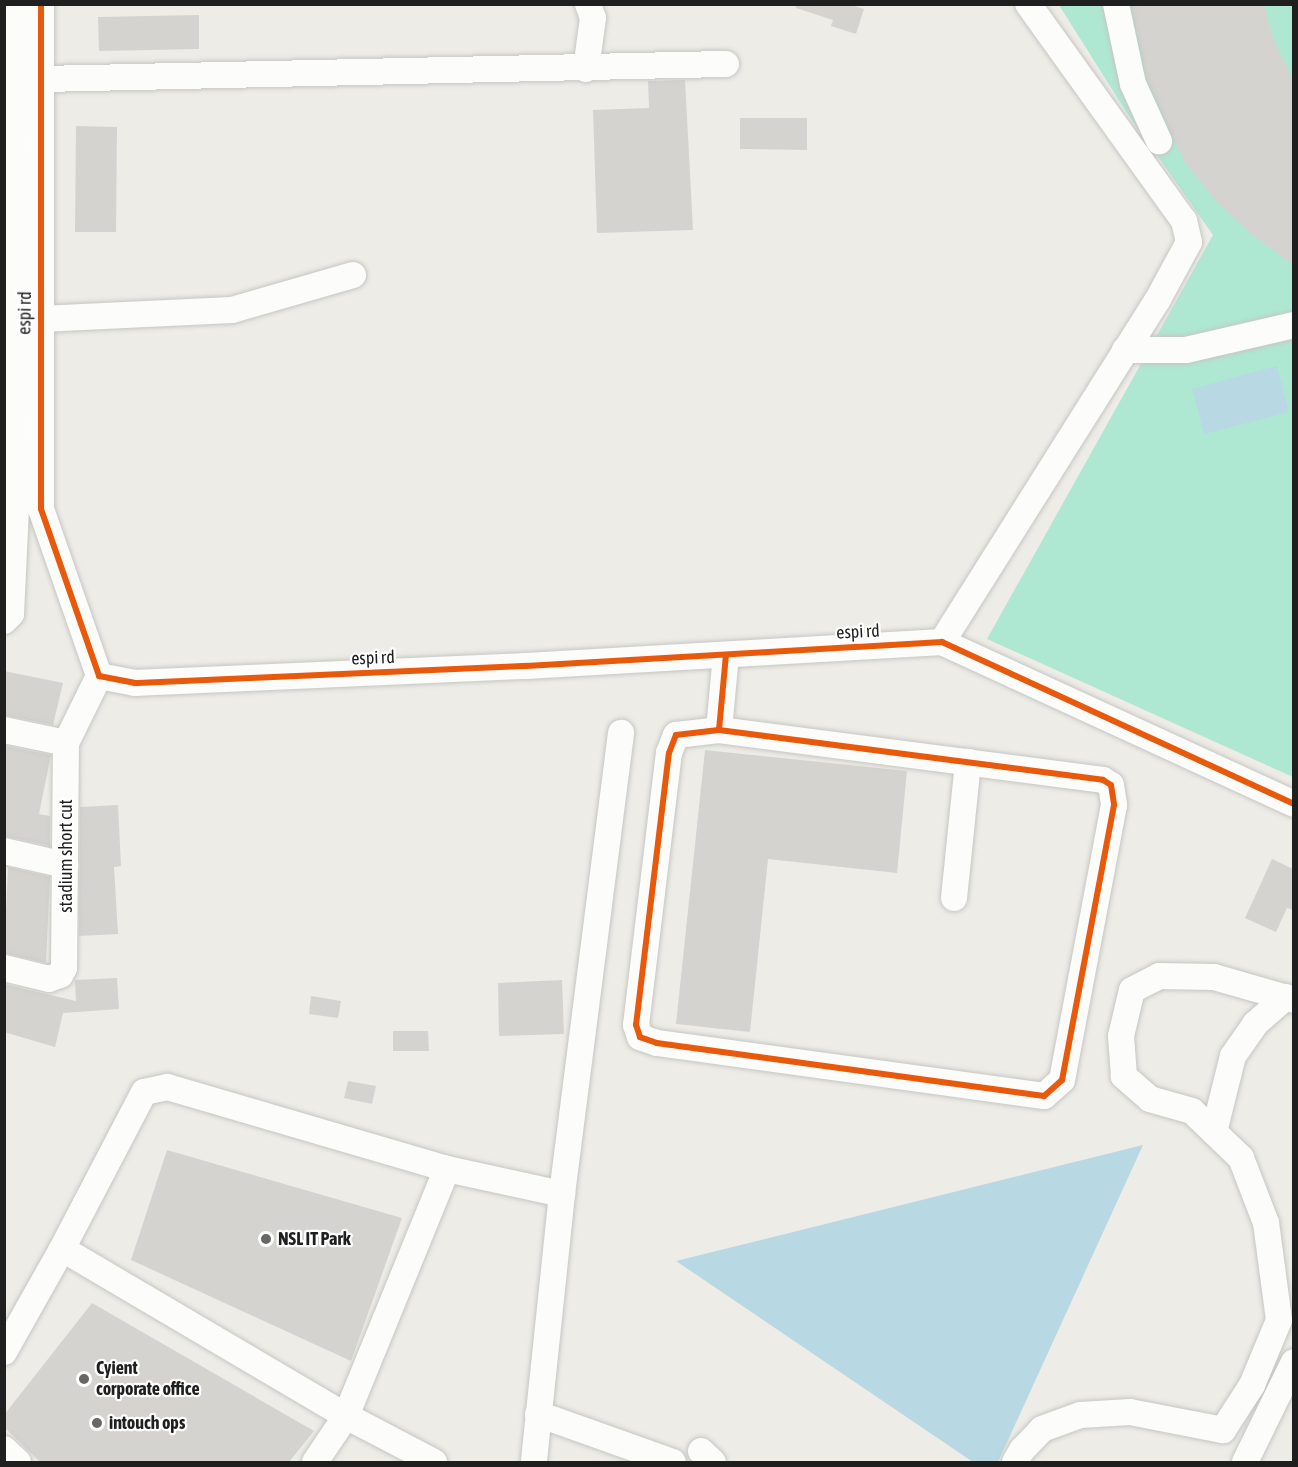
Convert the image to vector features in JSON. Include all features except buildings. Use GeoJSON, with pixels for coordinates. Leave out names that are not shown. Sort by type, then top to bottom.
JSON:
{"type":"FeatureCollection","features":[{"type":"Feature","properties":{"kind":"street"},"geometry":{"type":"LineString","coordinates":[[19,4],[29,109]]}},
{"type":"Feature","properties":{"kind":"street","name":"espi rd"},"geometry":{"type":"LineString","coordinates":[[40,4],[42,80],[29,109],[30,138],[20,269],[40,320],[27,396],[29,485],[41,509],[99,676],[135,683],[726,655],[942,642],[1293,804]]}},
{"type":"Feature","properties":{"kind":"street"},"geometry":{"type":"LineString","coordinates":[[586,69],[593,18],[588,4]]}},
{"type":"Feature","properties":{"kind":"street"},"geometry":{"type":"LineString","coordinates":[[942,642],[1125,351],[1189,242],[1184,221],[1028,4]]}},
{"type":"Feature","properties":{"kind":"street"},"geometry":{"type":"LineString","coordinates":[[1116,4],[1133,84],[1159,141]]}},
{"type":"Feature","properties":{"kind":"street"},"geometry":{"type":"LineString","coordinates":[[42,80],[726,64]]}},
{"type":"Feature","properties":{"kind":"street"},"geometry":{"type":"LineString","coordinates":[[20,269],[27,396]]}},
{"type":"Feature","properties":{"kind":"street"},"geometry":{"type":"LineString","coordinates":[[40,320],[232,310],[353,275]]}},
{"type":"Feature","properties":{"kind":"street"},"geometry":{"type":"LineString","coordinates":[[1125,351],[1186,350],[1293,325]]}},
{"type":"Feature","properties":{"kind":"street"},"geometry":{"type":"LineString","coordinates":[[4,621],[11,614],[29,485]]}},
{"type":"Feature","properties":{"kind":"street"},"geometry":{"type":"LineString","coordinates":[[719,730],[726,655]]}},
{"type":"Feature","properties":{"kind":"street","name":"stadium short cut"},"geometry":{"type":"LineString","coordinates":[[4,968],[49,979],[60,975],[64,968],[66,743],[99,676]]}},
{"type":"Feature","properties":{"kind":"street"},"geometry":{"type":"LineString","coordinates":[[4,730],[66,743]]}},
{"type":"Feature","properties":{"kind":"street"},"geometry":{"type":"LineString","coordinates":[[719,730],[1103,780],[1111,785],[1114,805],[1069,1055],[1062,1080],[1044,1096],[657,1043],[640,1037],[636,1025],[669,753],[676,735],[719,730]]}},
{"type":"Feature","properties":{"kind":"street"},"geometry":{"type":"LineString","coordinates":[[534,1462],[562,1194],[621,734]]}},
{"type":"Feature","properties":{"kind":"street"},"geometry":{"type":"LineString","coordinates":[[954,898],[968,762]]}},
{"type":"Feature","properties":{"kind":"street"},"geometry":{"type":"LineString","coordinates":[[4,851],[65,866]]}},
{"type":"Feature","properties":{"kind":"street"},"geometry":{"type":"LineString","coordinates":[[1015,1462],[1022,1450],[1042,1429],[1080,1415],[1130,1412],[1223,1430],[1252,1385],[1279,1320],[1266,1223],[1241,1158],[1192,1111],[1150,1099],[1124,1076],[1121,1036],[1132,990],[1159,976],[1214,977],[1290,998]]}},
{"type":"Feature","properties":{"kind":"street"},"geometry":{"type":"LineString","coordinates":[[1214,1132],[1233,1056],[1256,1024],[1290,998]]}},
{"type":"Feature","properties":{"kind":"street"},"geometry":{"type":"LineString","coordinates":[[4,1352],[62,1249],[144,1092],[153,1087],[166,1087],[447,1169],[562,1194]]}},
{"type":"Feature","properties":{"kind":"street"},"geometry":{"type":"LineString","coordinates":[[315,1462],[346,1416],[447,1169]]}},
{"type":"Feature","properties":{"kind":"street"},"geometry":{"type":"LineString","coordinates":[[62,1249],[346,1416],[434,1462]]}},
{"type":"Feature","properties":{"kind":"street"},"geometry":{"type":"LineString","coordinates":[[1245,1462],[1293,1362]]}},
{"type":"Feature","properties":{"kind":"street"},"geometry":{"type":"LineString","coordinates":[[538,1414],[673,1462]]}},
{"type":"Feature","properties":{"kind":"street"},"geometry":{"type":"LineString","coordinates":[[4,1449],[18,1462]]}},
{"type":"Feature","properties":{"kind":"green space"},"geometry":{"type":"Polygon","coordinates":[[[1059,5],[1293,5],[1293,777],[987,639],[1213,235],[1125,110],[1059,5]]]}},
{"type":"Feature","properties":{"kind":"water"},"geometry":{"type":"Polygon","coordinates":[[[1277,366],[1289,412],[1204,434],[1192,389],[1277,366]]]}},
{"type":"Feature","properties":{"kind":"water"},"geometry":{"type":"Polygon","coordinates":[[[1143,1145],[998,1462],[973,1462],[676,1261],[1143,1145]]]}},
{"type":"Feature","properties":{"kind":"cycle path"},"geometry":{"type":"LineString","coordinates":[[41,4],[41,509],[99,676],[135,683],[526,666],[942,642],[1294,804]]}},
{"type":"Feature","properties":{"kind":"cycle path"},"geometry":{"type":"LineString","coordinates":[[719,730],[1103,780],[1111,785],[1114,805],[1062,1080],[1044,1096],[657,1043],[640,1037],[636,1025],[669,753],[676,735],[719,730],[726,655]]}},
{"type":"Feature","properties":{"kind":"place","name":"NSL IT Park"},"geometry":{"type":"Point","coordinates":[266,1239]}},
{"type":"Feature","properties":{"kind":"place","name":"Cyient corporate office"},"geometry":{"type":"Point","coordinates":[84,1379]}},
{"type":"Feature","properties":{"kind":"place","name":"intouch ops"},"geometry":{"type":"Point","coordinates":[97,1423]}}]}
